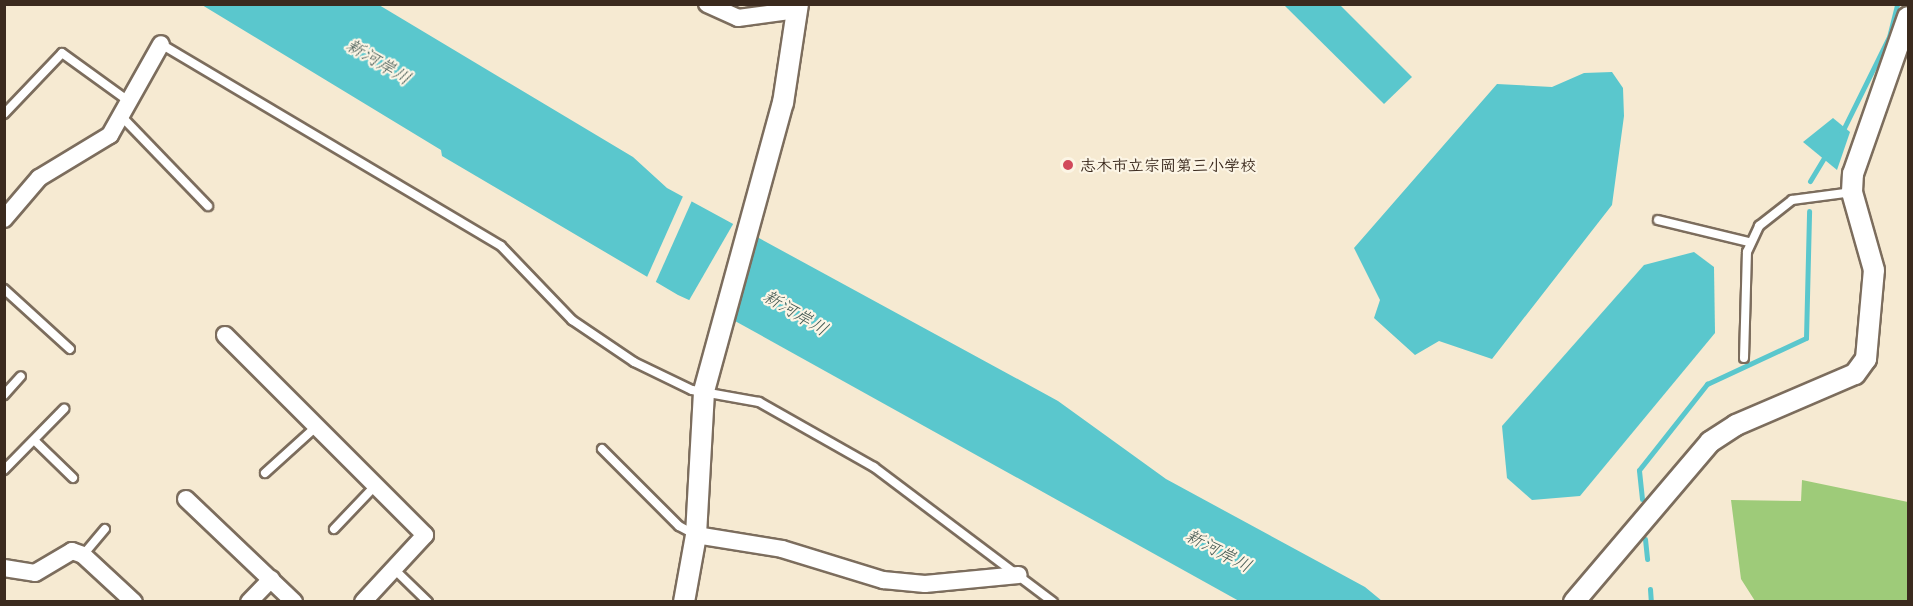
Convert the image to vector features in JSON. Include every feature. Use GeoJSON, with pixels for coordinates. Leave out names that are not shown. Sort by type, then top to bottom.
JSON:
{"type":"FeatureCollection","features":[{"type":"Feature","properties":{"kind":"street"},"geometry":{"type":"LineString","coordinates":[[684,602],[696,535],[704,391],[789,77],[798,7],[738,18],[707,4]]}},
{"type":"Feature","properties":{"kind":"street"},"geometry":{"type":"LineString","coordinates":[[1577,598],[1710,442],[1736,425],[1855,374],[1866,359],[1874,270],[1852,192],[1853,174],[1908,17]]}},
{"type":"Feature","properties":{"kind":"street"},"geometry":{"type":"LineString","coordinates":[[4,219],[39,178],[110,135],[124,119],[161,44]]}},
{"type":"Feature","properties":{"kind":"street"},"geometry":{"type":"LineString","coordinates":[[225,335],[317,425],[374,487],[425,535],[392,567],[363,602]]}},
{"type":"Feature","properties":{"kind":"street"},"geometry":{"type":"LineString","coordinates":[[186,499],[294,602]]}},
{"type":"Feature","properties":{"kind":"street"},"geometry":{"type":"LineString","coordinates":[[696,535],[782,549],[883,579],[925,584],[1019,575]]}},
{"type":"Feature","properties":{"kind":"street"},"geometry":{"type":"LineString","coordinates":[[4,568],[28,574],[61,554],[83,555],[134,602]]}},
{"type":"Feature","properties":{"kind":"street"},"geometry":{"type":"LineString","coordinates":[[249,602],[271,579]]}},
{"type":"Feature","properties":{"kind":"lane"},"geometry":{"type":"LineString","coordinates":[[161,44],[501,246],[535,275],[572,320],[602,341],[673,383],[759,402],[820,435],[913,493],[1053,602]]}},
{"type":"Feature","properties":{"kind":"lane"},"geometry":{"type":"LineString","coordinates":[[4,114],[62,53],[132,103]]}},
{"type":"Feature","properties":{"kind":"lane"},"geometry":{"type":"LineString","coordinates":[[124,119],[208,206]]}},
{"type":"Feature","properties":{"kind":"lane"},"geometry":{"type":"LineString","coordinates":[[1744,358],[1749,242],[1773,212],[1792,200],[1852,192]]}},
{"type":"Feature","properties":{"kind":"lane"},"geometry":{"type":"LineString","coordinates":[[1658,220],[1749,242]]}},
{"type":"Feature","properties":{"kind":"lane"},"geometry":{"type":"LineString","coordinates":[[4,289],[70,349]]}},
{"type":"Feature","properties":{"kind":"lane"},"geometry":{"type":"LineString","coordinates":[[4,395],[21,376]]}},
{"type":"Feature","properties":{"kind":"lane"},"geometry":{"type":"LineString","coordinates":[[4,470],[64,409]]}},
{"type":"Feature","properties":{"kind":"lane"},"geometry":{"type":"LineString","coordinates":[[265,473],[317,425]]}},
{"type":"Feature","properties":{"kind":"lane"},"geometry":{"type":"LineString","coordinates":[[34,441],[73,478]]}},
{"type":"Feature","properties":{"kind":"lane"},"geometry":{"type":"LineString","coordinates":[[602,449],[679,526],[696,535]]}},
{"type":"Feature","properties":{"kind":"lane"},"geometry":{"type":"LineString","coordinates":[[334,529],[374,487]]}},
{"type":"Feature","properties":{"kind":"lane"},"geometry":{"type":"LineString","coordinates":[[83,555],[105,529]]}},
{"type":"Feature","properties":{"kind":"lane"},"geometry":{"type":"LineString","coordinates":[[392,567],[428,602]]}},
{"type":"Feature","properties":{"kind":"green space"},"geometry":{"type":"Polygon","coordinates":[[[1802,480],[1908,502],[1908,601],[1755,601],[1741,579],[1731,500],[1801,501],[1802,480]]]}},
{"type":"Feature","properties":{"kind":"water","name":"新河岸川"},"geometry":{"type":"Polygon","coordinates":[[[202,5],[379,5],[633,157],[667,188],[1058,401],[1166,479],[1365,587],[1382,601],[1239,601],[735,321],[678,295],[442,156],[441,150],[202,5]]]}},
{"type":"Feature","properties":{"kind":"water"},"geometry":{"type":"Polygon","coordinates":[[[1284,5],[1340,5],[1412,77],[1384,104],[1284,5]]]}},
{"type":"Feature","properties":{"kind":"water"},"geometry":{"type":"Polygon","coordinates":[[[1612,72],[1623,88],[1624,116],[1612,205],[1492,359],[1439,341],[1415,355],[1374,318],[1380,300],[1354,248],[1497,84],[1552,87],[1584,73],[1612,72]]]}},
{"type":"Feature","properties":{"kind":"water"},"geometry":{"type":"Polygon","coordinates":[[[1833,118],[1850,132],[1837,170],[1803,142],[1833,118]]]}},
{"type":"Feature","properties":{"kind":"water"},"geometry":{"type":"Polygon","coordinates":[[[1694,252],[1714,267],[1715,333],[1580,496],[1532,500],[1507,478],[1502,426],[1644,265],[1694,252]]]}},
{"type":"Feature","properties":{"kind":"pier"},"geometry":{"type":"Polygon","coordinates":[[[684,194],[693,198],[655,283],[646,279],[684,194]]]}},
{"type":"Feature","properties":{"kind":"pier"},"geometry":{"type":"Polygon","coordinates":[[[736,219],[760,233],[712,316],[688,302],[736,219]]]}},
{"type":"Feature","properties":{"kind":"waterway"},"geometry":{"type":"LineString","coordinates":[[1842,132],[1889,37],[1897,4]]}},
{"type":"Feature","properties":{"kind":"waterway"},"geometry":{"type":"LineString","coordinates":[[1810,181],[1826,154]]}},
{"type":"Feature","properties":{"kind":"waterway"},"geometry":{"type":"LineString","coordinates":[[1642,499],[1639,470],[1707,384],[1806,338],[1809,211]]}},
{"type":"Feature","properties":{"kind":"waterway"},"geometry":{"type":"LineString","coordinates":[[1645,539],[1647,559]]}},
{"type":"Feature","properties":{"kind":"waterway"},"geometry":{"type":"LineString","coordinates":[[1650,589],[1651,602]]}},
{"type":"Feature","properties":{"kind":"place","name":"志木市立宗岡第三小学校"},"geometry":{"type":"Point","coordinates":[1068,165]}}]}
